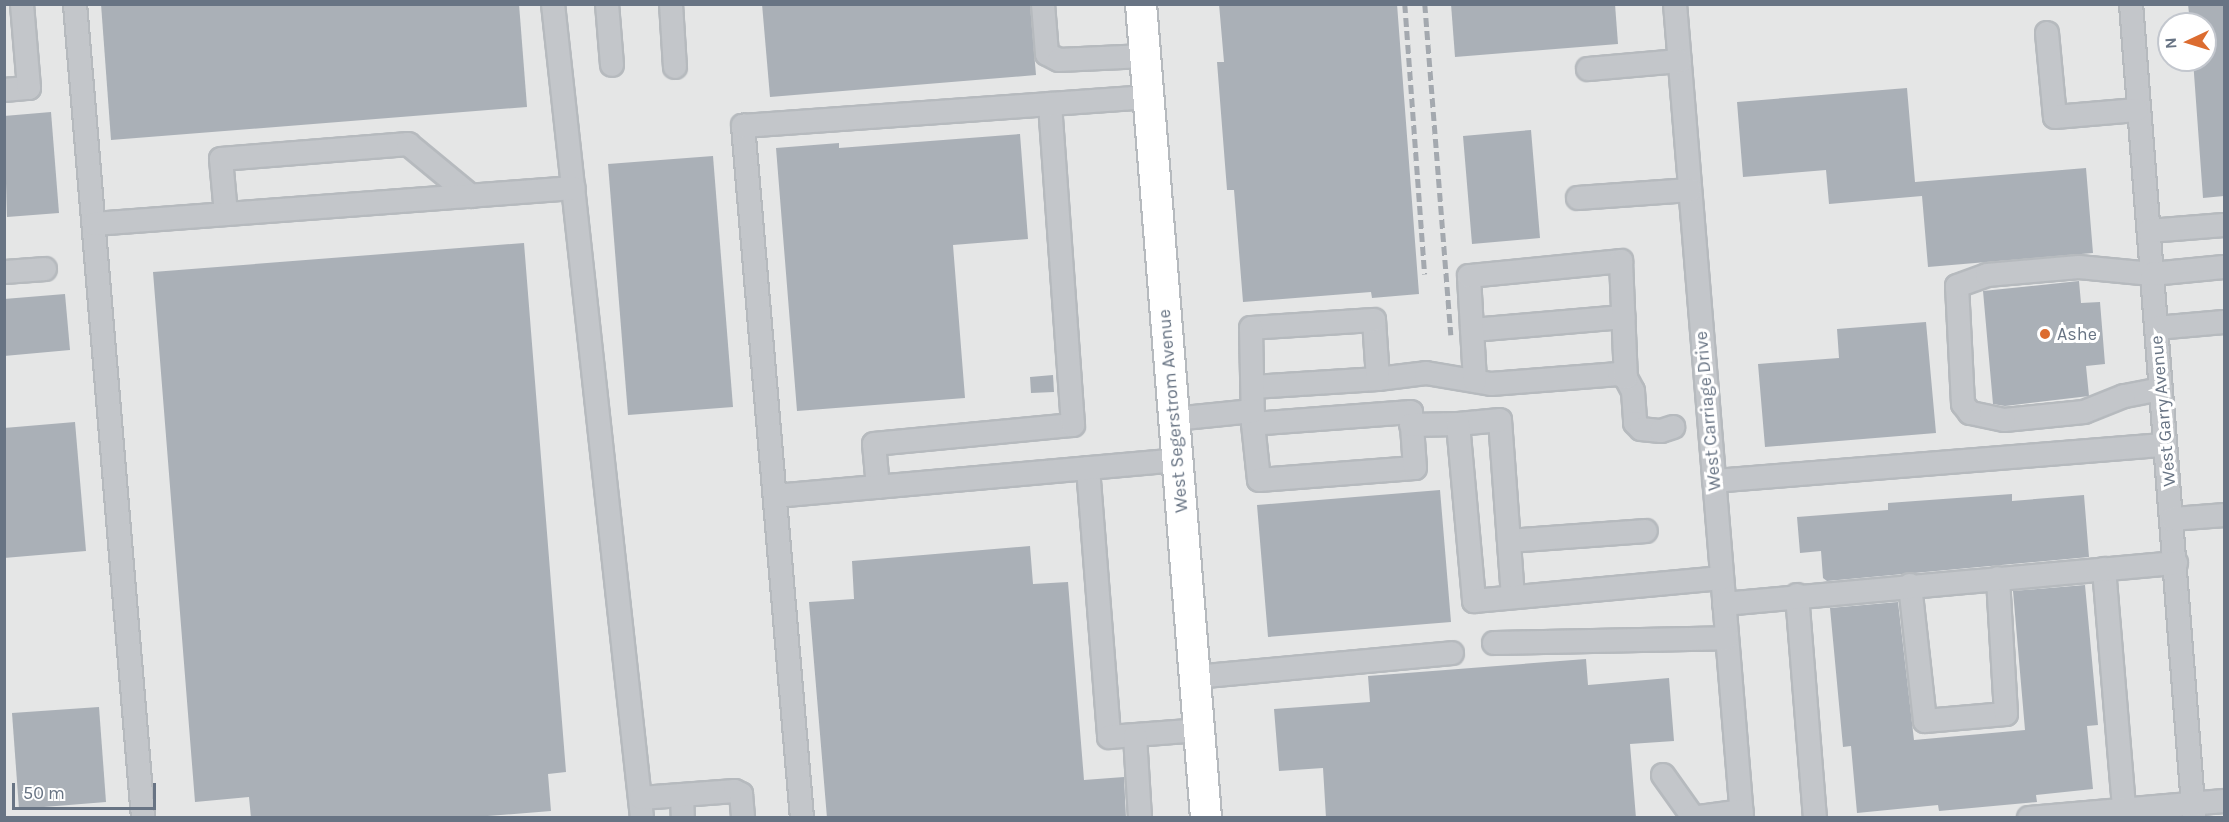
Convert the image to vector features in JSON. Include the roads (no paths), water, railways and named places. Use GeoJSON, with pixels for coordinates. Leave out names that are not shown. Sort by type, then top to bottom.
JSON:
{"type":"FeatureCollection","features":[{"type":"Feature","properties":{"kind":"main road","name":"West Segerstrom Avenue"},"geometry":{"type":"LineString","coordinates":[[1141,4],[1206,818]]}},
{"type":"Feature","properties":{"kind":"street"},"geometry":{"type":"LineString","coordinates":[[4,90],[29,88],[22,4]]}},
{"type":"Feature","properties":{"kind":"street"},"geometry":{"type":"LineString","coordinates":[[75,4],[142,818]]}},
{"type":"Feature","properties":{"kind":"street"},"geometry":{"type":"LineString","coordinates":[[553,4],[641,808],[682,806],[735,791],[741,794],[743,818]]}},
{"type":"Feature","properties":{"kind":"street"},"geometry":{"type":"LineString","coordinates":[[607,4],[612,65]]}},
{"type":"Feature","properties":{"kind":"street"},"geometry":{"type":"LineString","coordinates":[[671,4],[675,67]]}},
{"type":"Feature","properties":{"kind":"street"},"geometry":{"type":"LineString","coordinates":[[1043,4],[1047,54],[1059,60],[1145,56]]}},
{"type":"Feature","properties":{"kind":"street","name":"West Carriage Drive"},"geometry":{"type":"LineString","coordinates":[[1675,4],[1742,814]]}},
{"type":"Feature","properties":{"kind":"street","name":"West Garry Avenue"},"geometry":{"type":"LineString","coordinates":[[2131,4],[2137,110],[2176,563],[2193,811]]}},
{"type":"Feature","properties":{"kind":"street"},"geometry":{"type":"LineString","coordinates":[[2047,33],[2055,117],[2137,110]]}},
{"type":"Feature","properties":{"kind":"street"},"geometry":{"type":"LineString","coordinates":[[1588,69],[1680,61]]}},
{"type":"Feature","properties":{"kind":"street"},"geometry":{"type":"LineString","coordinates":[[802,818],[743,126],[1148,97]]}},
{"type":"Feature","properties":{"kind":"street"},"geometry":{"type":"LineString","coordinates":[[878,487],[874,444],[1073,425],[1050,104]]}},
{"type":"Feature","properties":{"kind":"street"},"geometry":{"type":"LineString","coordinates":[[226,214],[220,159],[408,144],[471,196]]}},
{"type":"Feature","properties":{"kind":"street"},"geometry":{"type":"LineString","coordinates":[[94,224],[574,188]]}},
{"type":"Feature","properties":{"kind":"street"},"geometry":{"type":"LineString","coordinates":[[1578,198],[1690,190]]}},
{"type":"Feature","properties":{"kind":"street"},"geometry":{"type":"LineString","coordinates":[[2149,231],[2224,225]]}},
{"type":"Feature","properties":{"kind":"street"},"geometry":{"type":"LineString","coordinates":[[1475,381],[1469,276],[1621,261],[1626,378],[1633,391],[1635,423],[1641,429],[1710,425]]}},
{"type":"Feature","properties":{"kind":"street"},"geometry":{"type":"LineString","coordinates":[[2161,389],[2124,396],[2084,412],[2004,420],[1970,413],[1963,404],[1957,286],[1987,275],[2079,267],[2152,274],[2224,267]]}},
{"type":"Feature","properties":{"kind":"street"},"geometry":{"type":"LineString","coordinates":[[4,272],[45,269]]}},
{"type":"Feature","properties":{"kind":"street"},"geometry":{"type":"LineString","coordinates":[[1472,330],[1623,316]]}},
{"type":"Feature","properties":{"kind":"street"},"geometry":{"type":"LineString","coordinates":[[1174,419],[1253,417],[1411,412],[1415,468],[1259,480],[1253,417],[1251,328],[1374,320],[1378,379]]}},
{"type":"Feature","properties":{"kind":"street"},"geometry":{"type":"LineString","coordinates":[[2156,328],[2224,321]]}},
{"type":"Feature","properties":{"kind":"street"},"geometry":{"type":"LineString","coordinates":[[1253,387],[1378,379],[1426,373],[1491,384],[1619,374],[1626,378]]}},
{"type":"Feature","properties":{"kind":"street"},"geometry":{"type":"LineString","coordinates":[[1412,424],[1458,424],[1500,420],[1513,597]]}},
{"type":"Feature","properties":{"kind":"street"},"geometry":{"type":"LineString","coordinates":[[1458,424],[1474,601],[1722,578]]}},
{"type":"Feature","properties":{"kind":"street"},"geometry":{"type":"LineString","coordinates":[[1714,481],[2165,445]]}},
{"type":"Feature","properties":{"kind":"street"},"geometry":{"type":"LineString","coordinates":[[775,496],[1177,460]]}},
{"type":"Feature","properties":{"kind":"street"},"geometry":{"type":"LineString","coordinates":[[1088,468],[1109,737],[1199,730]]}},
{"type":"Feature","properties":{"kind":"street"},"geometry":{"type":"LineString","coordinates":[[2172,519],[2224,515]]}},
{"type":"Feature","properties":{"kind":"street"},"geometry":{"type":"LineString","coordinates":[[1509,541],[1646,531]]}},
{"type":"Feature","properties":{"kind":"street"},"geometry":{"type":"LineString","coordinates":[[1725,604],[1797,595],[2176,563]]}},
{"type":"Feature","properties":{"kind":"street"},"geometry":{"type":"LineString","coordinates":[[2104,569],[2124,809]]}},
{"type":"Feature","properties":{"kind":"street"},"geometry":{"type":"LineString","coordinates":[[1910,585],[1925,721],[2006,714],[1998,578]]}},
{"type":"Feature","properties":{"kind":"street"},"geometry":{"type":"LineString","coordinates":[[1797,595],[1815,818]]}},
{"type":"Feature","properties":{"kind":"street"},"geometry":{"type":"LineString","coordinates":[[1494,643],[1727,638]]}},
{"type":"Feature","properties":{"kind":"street"},"geometry":{"type":"LineString","coordinates":[[1194,677],[1452,653]]}},
{"type":"Feature","properties":{"kind":"street"},"geometry":{"type":"LineString","coordinates":[[1135,736],[1140,818]]}},
{"type":"Feature","properties":{"kind":"street"},"geometry":{"type":"LineString","coordinates":[[1663,776],[1693,817],[1742,814]]}},
{"type":"Feature","properties":{"kind":"street"},"geometry":{"type":"LineString","coordinates":[[2029,818],[2124,809],[2193,811],[2224,801]]}},
{"type":"Feature","properties":{"kind":"railway"},"geometry":{"type":"LineString","coordinates":[[1405,4],[1425,274]]}},
{"type":"Feature","properties":{"kind":"railway"},"geometry":{"type":"LineString","coordinates":[[1425,4],[1451,335]]}},
{"type":"Feature","properties":{"kind":"place","name":"Ashe"},"geometry":{"type":"Point","coordinates":[2045,334]}}]}
